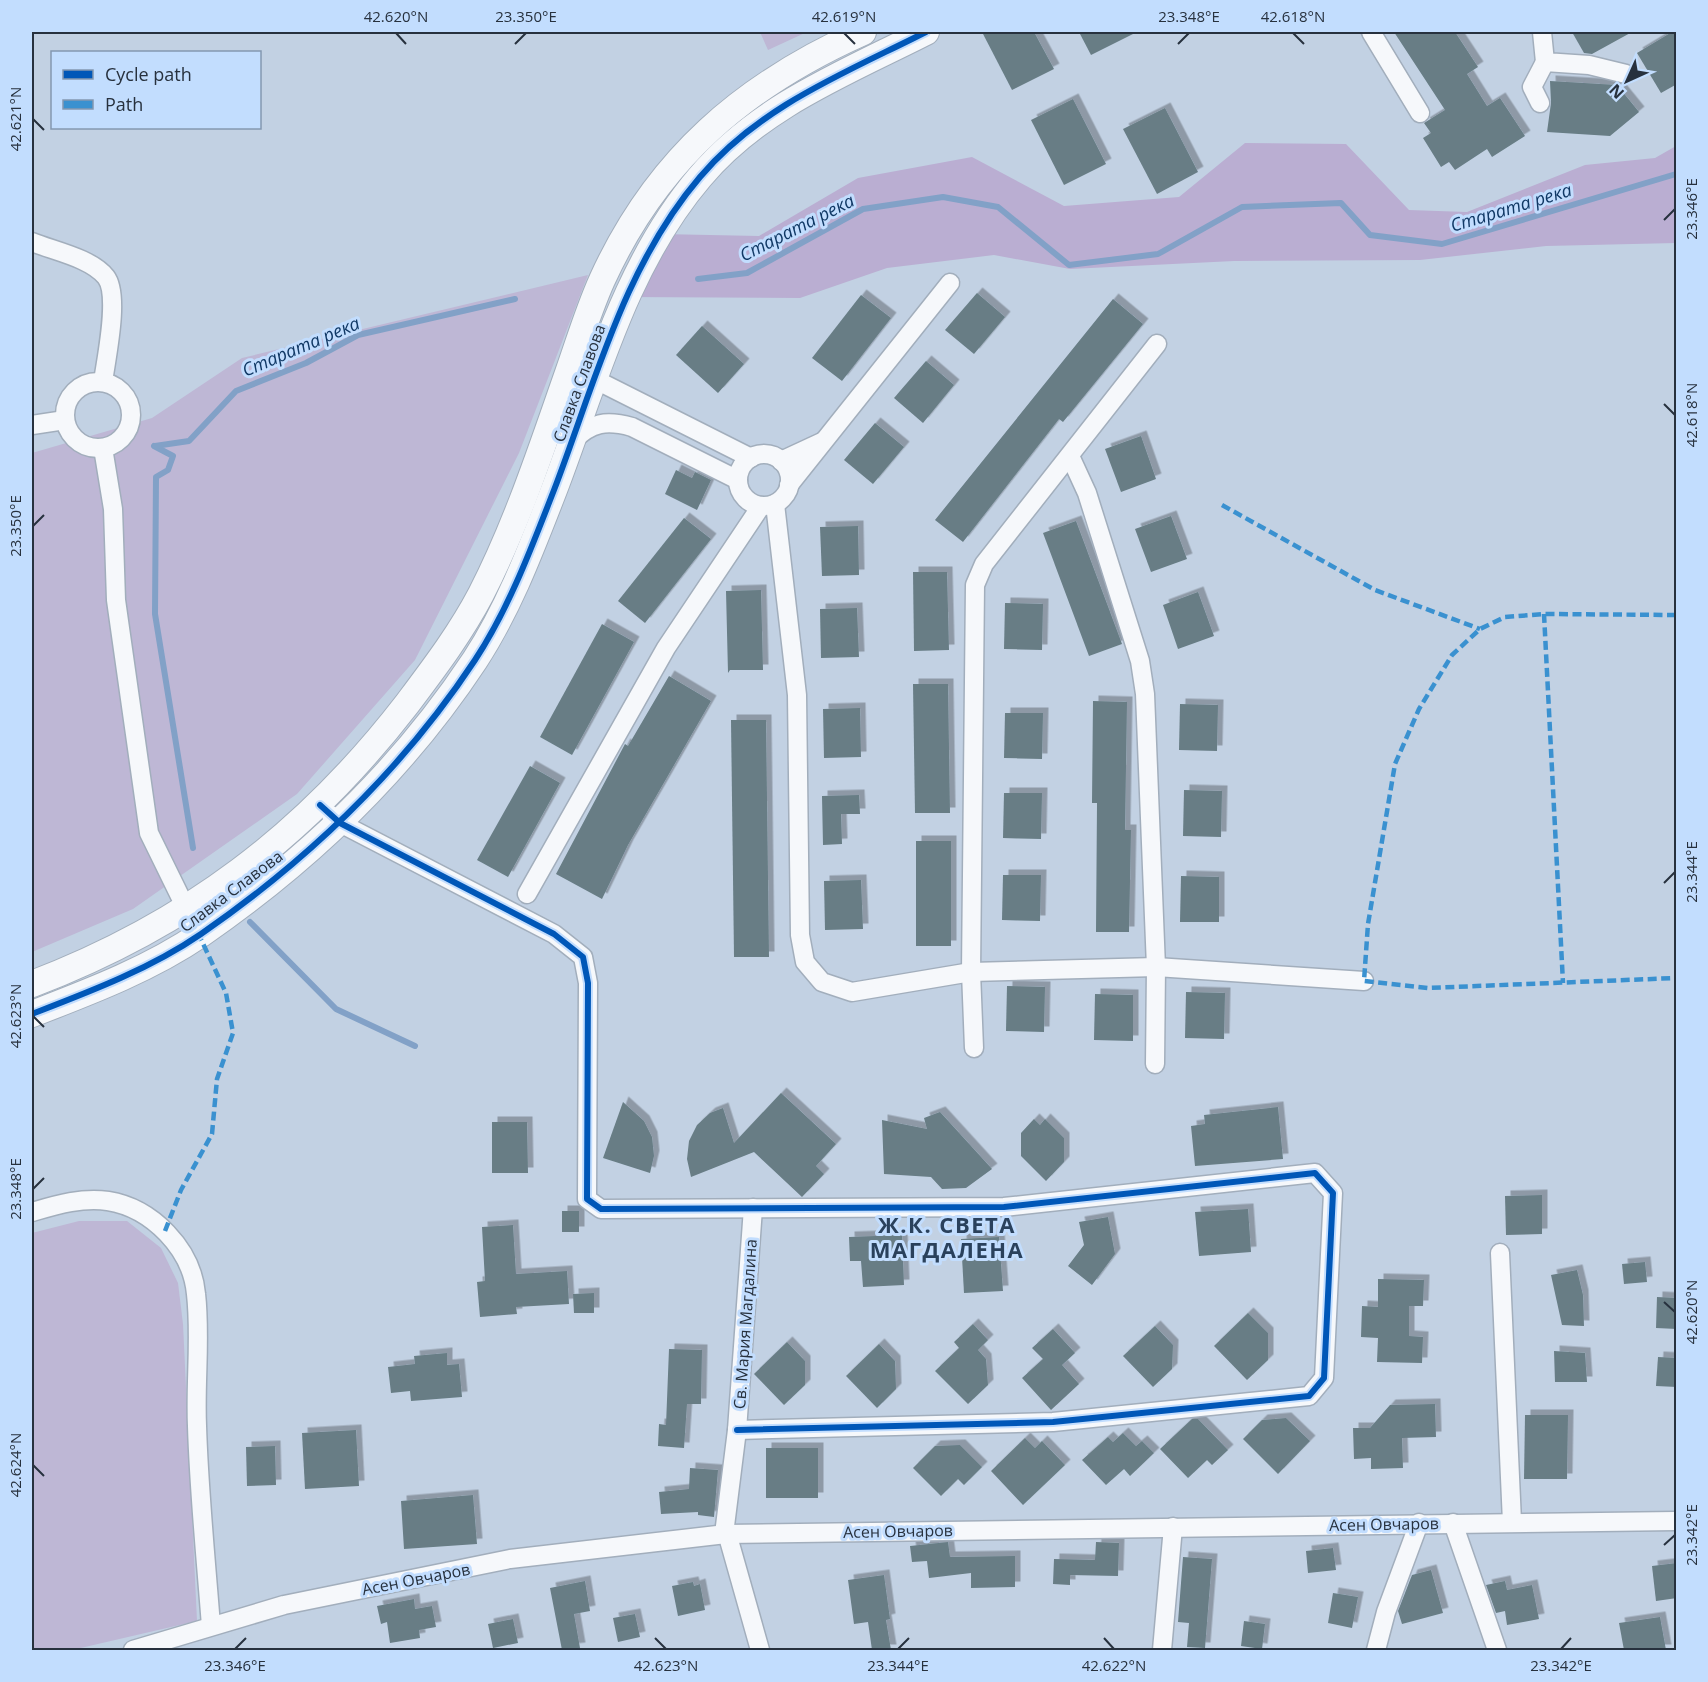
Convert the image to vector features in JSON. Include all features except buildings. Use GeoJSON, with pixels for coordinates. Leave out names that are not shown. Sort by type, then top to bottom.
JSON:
{"type":"FeatureCollection","features":[{"type":"Feature","properties":{"kind":"street","name":"Славка Славова"},"geometry":{"type":"LineString","coordinates":[[32,984],[121,946],[212,893],[320,805],[373,748],[452,646],[503,548],[569,370],[586,317],[603,278],[637,218],[684,154],[715,123],[789,67],[863,32]]}},
{"type":"Feature","properties":{"kind":"street","name":"Славка Славова"},"geometry":{"type":"LineString","coordinates":[[32,1014],[89,992],[199,935],[340,823],[392,770],[474,661],[504,609],[526,561],[573,441],[625,297],[679,204],[700,176],[723,152],[775,111],[835,75],[926,32]]}},
{"type":"Feature","properties":{"kind":"street"},"geometry":{"type":"LineString","coordinates":[[1371,32],[1420,113]]}},
{"type":"Feature","properties":{"kind":"street"},"geometry":{"type":"LineString","coordinates":[[1540,103],[1532,87],[1545,62],[1542,32]]}},
{"type":"Feature","properties":{"kind":"street"},"geometry":{"type":"LineString","coordinates":[[1545,62],[1589,65],[1626,74]]}},
{"type":"Feature","properties":{"kind":"street"},"geometry":{"type":"LineString","coordinates":[[32,242],[90,265],[106,277],[110,285],[112,308],[103,382]]}},
{"type":"Feature","properties":{"kind":"street"},"geometry":{"type":"LineString","coordinates":[[527,894],[666,648],[768,505],[786,494],[789,485],[950,283]]}},
{"type":"Feature","properties":{"kind":"street"},"geometry":{"type":"LineString","coordinates":[[974,1048],[971,972],[975,585],[984,564],[1157,344]]}},
{"type":"Feature","properties":{"kind":"street"},"geometry":{"type":"LineString","coordinates":[[569,370],[596,380],[751,458]]}},
{"type":"Feature","properties":{"kind":"street"},"geometry":{"type":"LineString","coordinates":[[93,382],[103,382],[121,391],[128,400],[131,420],[122,438],[103,448],[93,448],[74,439],[65,420],[65,410],[74,391],[93,382]]}},
{"type":"Feature","properties":{"kind":"street"},"geometry":{"type":"LineString","coordinates":[[32,425],[65,420]]}},
{"type":"Feature","properties":{"kind":"street"},"geometry":{"type":"LineString","coordinates":[[573,441],[585,428],[600,423],[617,423],[632,427],[738,480]]}},
{"type":"Feature","properties":{"kind":"street"},"geometry":{"type":"LineString","coordinates":[[781,460],[826,440]]}},
{"type":"Feature","properties":{"kind":"street"},"geometry":{"type":"LineString","coordinates":[[103,448],[113,509],[116,600],[149,833],[199,935]]}},
{"type":"Feature","properties":{"kind":"street"},"geometry":{"type":"LineString","coordinates":[[768,505],[754,504],[742,495],[738,480],[740,471],[751,458],[764,454],[781,460],[786,467],[789,485]]}},
{"type":"Feature","properties":{"kind":"street"},"geometry":{"type":"LineString","coordinates":[[1070,456],[1087,493],[1140,661],[1145,694],[1156,967],[1155,1064]]}},
{"type":"Feature","properties":{"kind":"street"},"geometry":{"type":"LineString","coordinates":[[768,505],[796,695],[800,934],[805,962],[822,982],[852,992],[971,972],[1156,967],[1364,981]]}},
{"type":"Feature","properties":{"kind":"street"},"geometry":{"type":"LineString","coordinates":[[320,805],[340,823],[554,934],[583,957],[588,983],[587,1199],[601,1209],[1004,1207],[1315,1173],[1333,1193],[1324,1378],[1309,1396],[1053,1422],[737,1430]]}},
{"type":"Feature","properties":{"kind":"street"},"geometry":{"type":"LineString","coordinates":[[32,1212],[68,1202],[108,1201],[143,1213],[176,1243],[189,1266],[196,1292],[197,1426],[211,1626]]}},
{"type":"Feature","properties":{"kind":"street","name":"Св. Мария Магдалина"},"geometry":{"type":"LineString","coordinates":[[753,1208],[737,1430],[726,1534],[760,1650]]}},
{"type":"Feature","properties":{"kind":"street"},"geometry":{"type":"LineString","coordinates":[[1500,1253],[1512,1522]]}},
{"type":"Feature","properties":{"kind":"street","name":"Асен Овчаров"},"geometry":{"type":"LineString","coordinates":[[133,1650],[284,1605],[510,1559],[726,1534],[1453,1522],[1677,1521]]}},
{"type":"Feature","properties":{"kind":"street"},"geometry":{"type":"LineString","coordinates":[[1453,1522],[1497,1650]]}},
{"type":"Feature","properties":{"kind":"street"},"geometry":{"type":"LineString","coordinates":[[1376,1650],[1386,1612],[1419,1523]]}},
{"type":"Feature","properties":{"kind":"street"},"geometry":{"type":"LineString","coordinates":[[1162,1650],[1173,1527]]}},
{"type":"Feature","properties":{"kind":"shaded area"},"geometry":{"type":"Polygon","coordinates":[[[760,32],[807,32],[768,50],[760,32]]]}},
{"type":"Feature","properties":{"kind":"shaded area"},"geometry":{"type":"Polygon","coordinates":[[[1245,143],[1346,144],[1409,210],[1467,212],[1585,165],[1655,158],[1676,146],[1676,243],[1546,246],[1420,260],[1234,261],[1070,269],[994,255],[887,268],[800,298],[625,297],[660,234],[759,236],[858,178],[972,157],[1064,206],[1179,197],[1245,143]]]}},
{"type":"Feature","properties":{"kind":"shaded area"},"geometry":{"type":"Polygon","coordinates":[[[588,275],[519,453],[415,660],[297,794],[133,909],[32,952],[32,453],[152,418],[242,358],[588,275]]]}},
{"type":"Feature","properties":{"kind":"shaded area"},"geometry":{"type":"Polygon","coordinates":[[[79,1221],[127,1221],[161,1248],[178,1283],[183,1324],[197,1621],[72,1650],[32,1650],[32,1233],[79,1221]]]}},
{"type":"Feature","properties":{"kind":"waterway","name":"Старата река"},"geometry":{"type":"LineString","coordinates":[[698,279],[747,273],[863,209],[943,197],[998,207],[1069,265],[1158,254],[1242,207],[1341,203],[1370,235],[1442,244],[1676,174]]}},
{"type":"Feature","properties":{"kind":"waterway","name":"Старата река"},"geometry":{"type":"LineString","coordinates":[[155,446],[189,441],[236,391],[306,363],[358,335],[515,299]]}},
{"type":"Feature","properties":{"kind":"waterway"},"geometry":{"type":"LineString","coordinates":[[154,446],[173,456],[168,470],[156,477],[155,614],[193,848]]}},
{"type":"Feature","properties":{"kind":"waterway"},"geometry":{"type":"LineString","coordinates":[[250,922],[336,1009],[415,1046]]}},
{"type":"Feature","properties":{"kind":"marked path"},"geometry":{"type":"LineString","coordinates":[[1222,505],[1375,590],[1480,629]]}},
{"type":"Feature","properties":{"kind":"marked path"},"geometry":{"type":"LineString","coordinates":[[1544,614],[1563,983]]}},
{"type":"Feature","properties":{"kind":"marked path"},"geometry":{"type":"LineString","coordinates":[[1676,615],[1544,614],[1505,617],[1480,629],[1452,655],[1419,709],[1395,764],[1368,924],[1364,981],[1428,988],[1676,978]]}},
{"type":"Feature","properties":{"kind":"marked path"},"geometry":{"type":"LineString","coordinates":[[165,1231],[181,1190],[212,1134],[217,1079],[233,1033],[226,993],[199,935]]}},
{"type":"Feature","properties":{"kind":"cycle path"},"geometry":{"type":"LineString","coordinates":[[32,1014],[140,969],[201,934],[241,905],[316,844],[385,775],[447,700],[475,660],[498,620],[537,534],[598,367],[631,287],[651,248],[674,212],[700,177],[749,130],[805,93],[926,32]]}},
{"type":"Feature","properties":{"kind":"cycle path"},"geometry":{"type":"LineString","coordinates":[[320,805],[340,823],[554,934],[583,957],[588,983],[587,1199],[601,1209],[1004,1207],[1315,1173],[1333,1193],[1324,1378],[1309,1396],[1053,1422],[737,1430]]}},
{"type":"Feature","properties":{"kind":"district","name":"Ж.К. СВЕТА МАГДАЛЕНА"},"geometry":{"type":"Point","coordinates":[947,1238]}}]}
